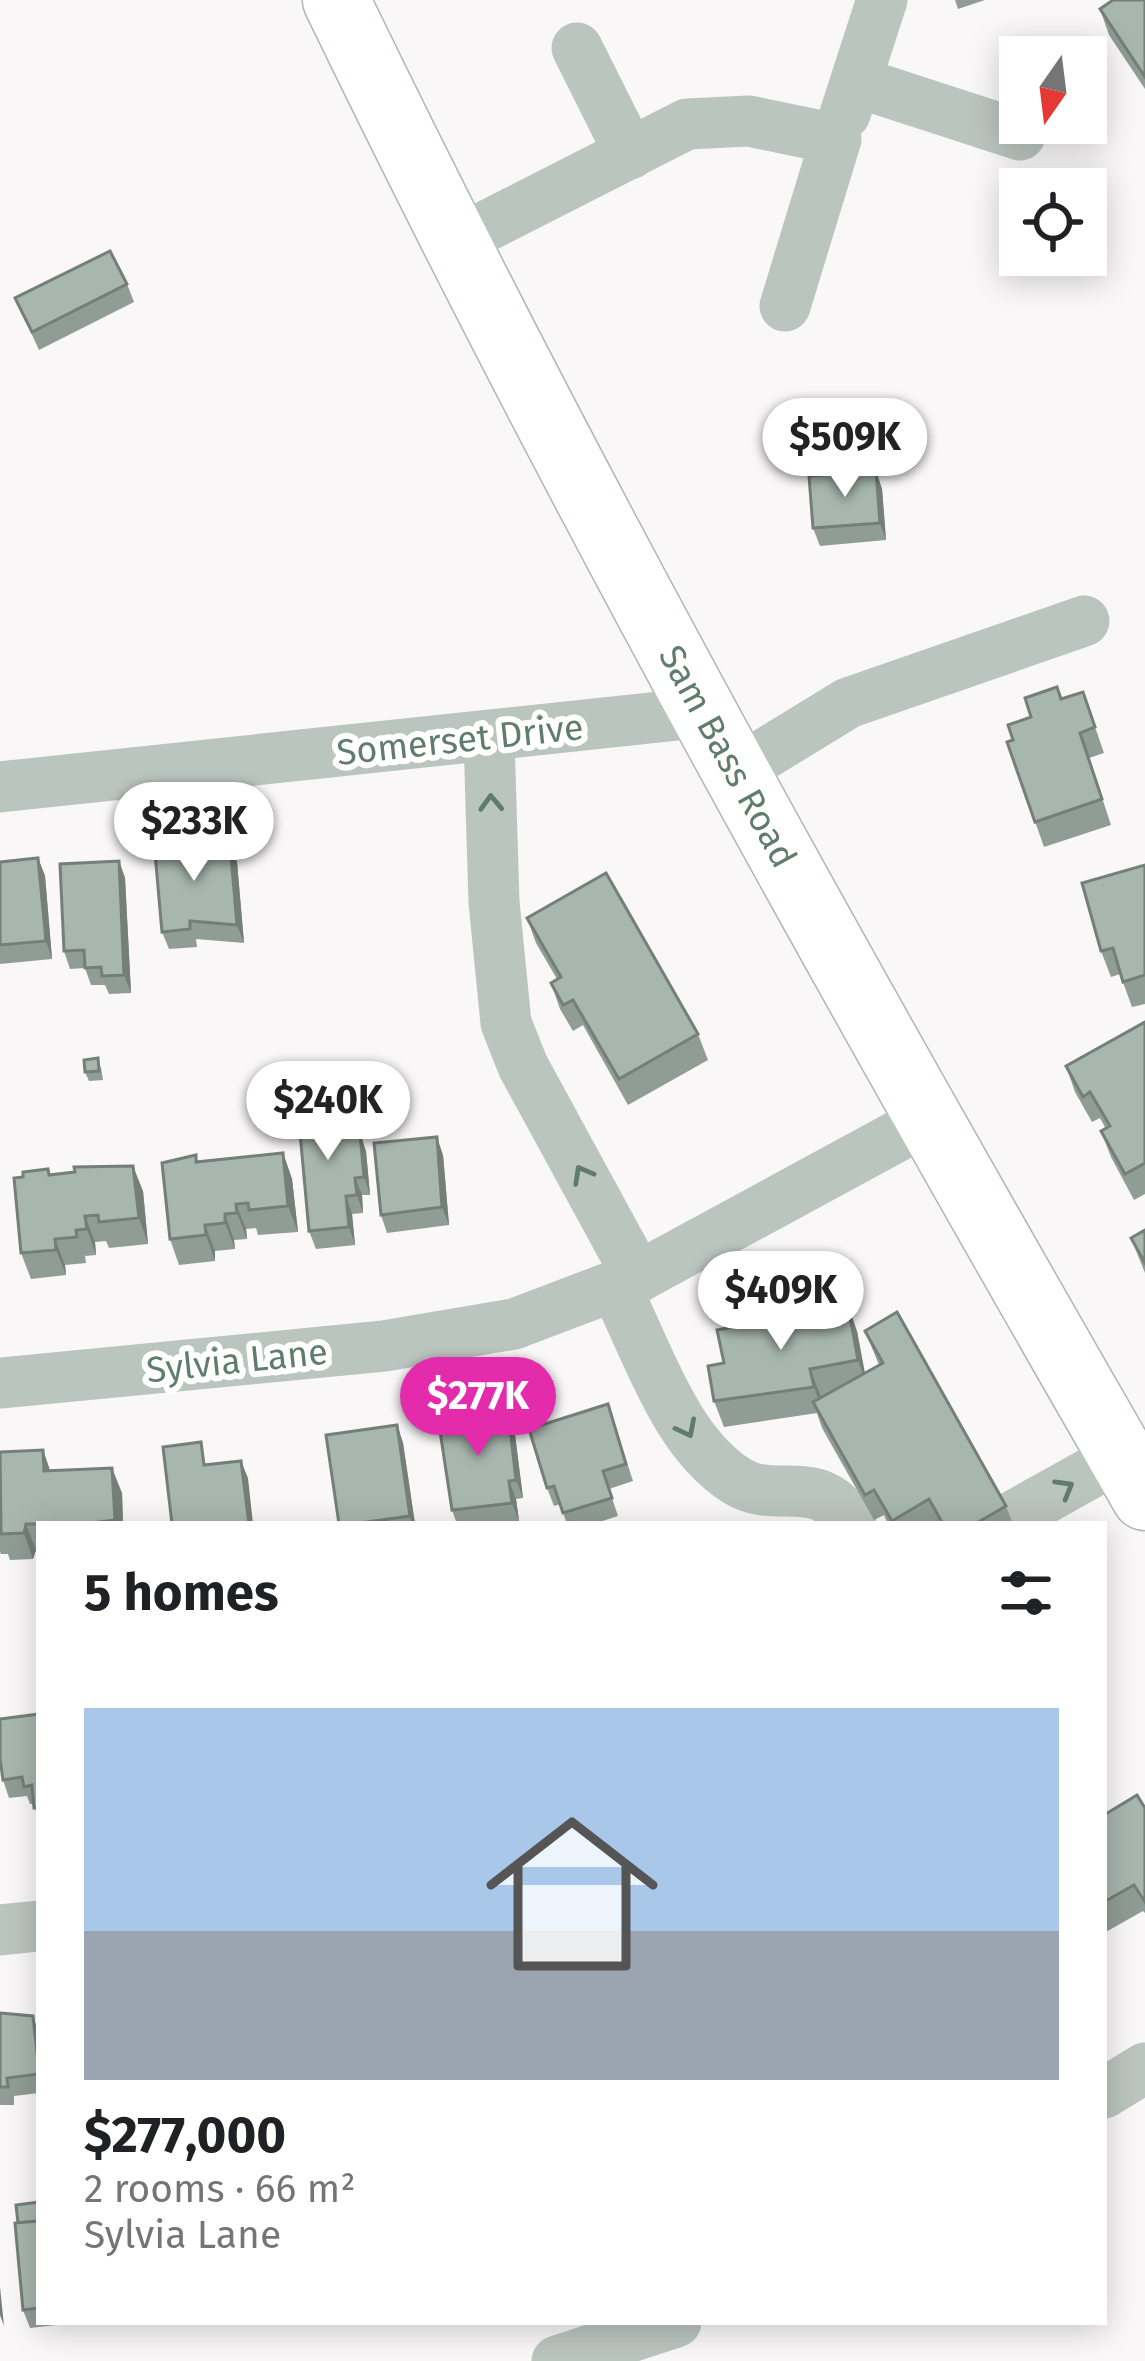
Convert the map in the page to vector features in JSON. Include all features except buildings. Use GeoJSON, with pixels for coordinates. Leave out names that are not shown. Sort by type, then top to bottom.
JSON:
{"type":"FeatureCollection","features":[{"type":"Feature","properties":{"kind":"main road","name":"Sam Bass Road"},"geometry":{"type":"LineString","coordinates":[[336,0],[455,242],[737,771],[927,1120],[1133,1476]]}},
{"type":"Feature","properties":{"kind":"street"},"geometry":{"type":"LineString","coordinates":[[785,306],[882,0]]}},
{"type":"Feature","properties":{"kind":"street"},"geometry":{"type":"LineString","coordinates":[[577,48],[630,154]]}},
{"type":"Feature","properties":{"kind":"street"},"geometry":{"type":"LineString","coordinates":[[857,82],[999,128]]}},
{"type":"Feature","properties":{"kind":"street"},"geometry":{"type":"LineString","coordinates":[[455,242],[687,124],[749,121],[836,140]]}},
{"type":"Feature","properties":{"kind":"street"},"geometry":{"type":"LineString","coordinates":[[737,771],[848,703],[1084,620]]}},
{"type":"Feature","properties":{"kind":"street","name":"Somerset Drive"},"geometry":{"type":"LineString","coordinates":[[0,787],[706,712]]}},
{"type":"Feature","properties":{"kind":"street"},"geometry":{"type":"LineString","coordinates":[[489,738],[494,902],[506,1023],[697,1449],[741,1484],[817,1492],[840,1504],[849,1521]]}},
{"type":"Feature","properties":{"kind":"street","name":"Sylvia Lane"},"geometry":{"type":"LineString","coordinates":[[0,1383],[450,1338],[514,1324],[626,1282],[927,1120]]}},
{"type":"Feature","properties":{"kind":"street"},"geometry":{"type":"LineString","coordinates":[[1008,1519],[1133,1476]]}},
{"type":"Feature","properties":{"kind":"street"},"geometry":{"type":"LineString","coordinates":[[0,1930],[36,1927]]}},
{"type":"Feature","properties":{"kind":"street"},"geometry":{"type":"LineString","coordinates":[[1107,2091],[1145,2068]]}},
{"type":"Feature","properties":{"kind":"street"},"geometry":{"type":"LineString","coordinates":[[557,2361],[667,2325]]}}]}
